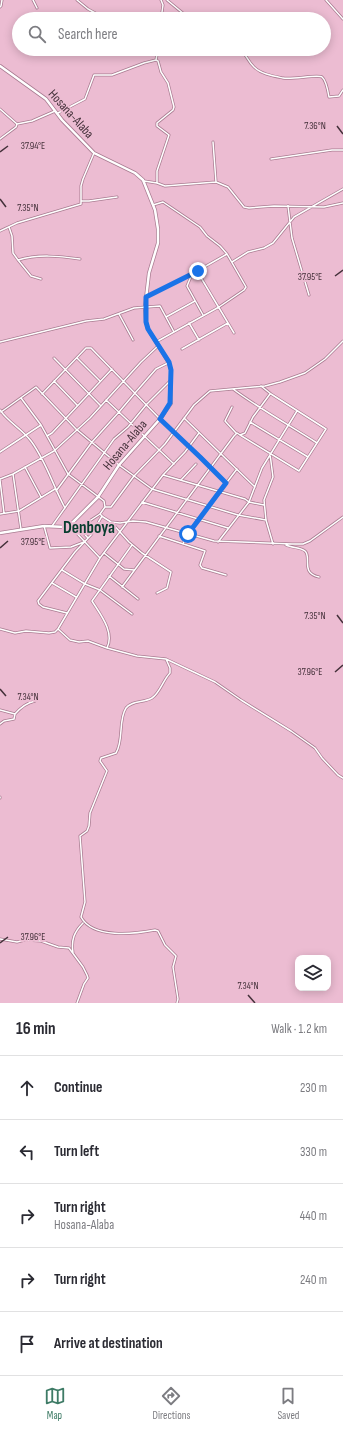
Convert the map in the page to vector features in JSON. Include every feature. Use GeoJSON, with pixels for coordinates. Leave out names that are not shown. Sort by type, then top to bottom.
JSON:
{"type":"FeatureCollection","features":[{"type":"Feature","properties":{"kind":"main road","name":"Hosana-Alaba"},"geometry":{"type":"LineString","coordinates":[[0,66],[44,96],[72,133],[94,153],[135,173],[143,180],[153,205],[158,229],[158,243],[149,273],[145,307],[146,322],[158,346],[169,362],[171,380],[170,403],[160,419],[119,465],[98,497],[69,525]]}},
{"type":"Feature","properties":{"kind":"main road"},"geometry":{"type":"LineString","coordinates":[[0,533],[44,526],[65,527],[69,525]]}},
{"type":"Feature","properties":{"kind":"street"},"geometry":{"type":"LineString","coordinates":[[0,7],[2,6],[2,0]]}},
{"type":"Feature","properties":{"kind":"street"},"geometry":{"type":"LineString","coordinates":[[33,0],[37,8]]}},
{"type":"Feature","properties":{"kind":"street"},"geometry":{"type":"LineString","coordinates":[[77,0],[93,12]]}},
{"type":"Feature","properties":{"kind":"street"},"geometry":{"type":"LineString","coordinates":[[161,0],[163,5],[162,12]]}},
{"type":"Feature","properties":{"kind":"street"},"geometry":{"type":"LineString","coordinates":[[168,0],[182,12]]}},
{"type":"Feature","properties":{"kind":"street"},"geometry":{"type":"LineString","coordinates":[[326,0],[343,19]]}},
{"type":"Feature","properties":{"kind":"street"},"geometry":{"type":"LineString","coordinates":[[157,56],[156,60],[161,72],[168,83],[174,107],[173,110],[157,123],[157,126],[169,135],[157,171],[157,183]]}},
{"type":"Feature","properties":{"kind":"street"},"geometry":{"type":"LineString","coordinates":[[248,56],[254,67],[261,72],[284,78],[295,79],[316,75],[320,76],[324,78],[329,97],[341,96],[343,98]]}},
{"type":"Feature","properties":{"kind":"street"},"geometry":{"type":"LineString","coordinates":[[0,139],[17,124],[32,121],[85,99],[94,75],[112,75],[156,60]]}},
{"type":"Feature","properties":{"kind":"street"},"geometry":{"type":"LineString","coordinates":[[341,96],[343,90]]}},
{"type":"Feature","properties":{"kind":"street"},"geometry":{"type":"LineString","coordinates":[[0,109],[17,124]]}},
{"type":"Feature","properties":{"kind":"street"},"geometry":{"type":"LineString","coordinates":[[213,142],[216,182]]}},
{"type":"Feature","properties":{"kind":"street"},"geometry":{"type":"LineString","coordinates":[[272,159],[322,151],[343,150]]}},
{"type":"Feature","properties":{"kind":"street"},"geometry":{"type":"LineString","coordinates":[[82,201],[81,186],[94,153]]}},
{"type":"Feature","properties":{"kind":"street"},"geometry":{"type":"LineString","coordinates":[[143,180],[166,186],[216,182],[228,187],[244,206],[249,208],[288,206],[324,207],[343,203]]}},
{"type":"Feature","properties":{"kind":"street"},"geometry":{"type":"LineString","coordinates":[[232,262],[248,252],[264,248],[273,243],[294,217],[343,190]]}},
{"type":"Feature","properties":{"kind":"street"},"geometry":{"type":"LineString","coordinates":[[0,231],[17,223],[81,204],[82,201],[117,197]]}},
{"type":"Feature","properties":{"kind":"street"},"geometry":{"type":"LineString","coordinates":[[153,205],[163,202],[193,222],[227,254],[246,287],[244,290],[219,307],[156,342]]}},
{"type":"Feature","properties":{"kind":"street"},"geometry":{"type":"LineString","coordinates":[[288,206],[292,238],[309,295]]}},
{"type":"Feature","properties":{"kind":"street"},"geometry":{"type":"LineString","coordinates":[[9,227],[12,236],[13,253],[31,276],[40,279]]}},
{"type":"Feature","properties":{"kind":"street"},"geometry":{"type":"LineString","coordinates":[[146,297],[198,271],[227,254]]}},
{"type":"Feature","properties":{"kind":"street"},"geometry":{"type":"LineString","coordinates":[[18,260],[34,257],[57,256],[80,259]]}},
{"type":"Feature","properties":{"kind":"street"},"geometry":{"type":"LineString","coordinates":[[198,271],[234,333]]}},
{"type":"Feature","properties":{"kind":"street"},"geometry":{"type":"LineString","coordinates":[[192,274],[187,286],[203,316]]}},
{"type":"Feature","properties":{"kind":"street"},"geometry":{"type":"LineString","coordinates":[[166,317],[195,301]]}},
{"type":"Feature","properties":{"kind":"street"},"geometry":{"type":"LineString","coordinates":[[0,342],[86,321],[104,319],[134,308],[160,306],[174,332]]}},
{"type":"Feature","properties":{"kind":"street"},"geometry":{"type":"LineString","coordinates":[[119,314],[133,340]]}},
{"type":"Feature","properties":{"kind":"street"},"geometry":{"type":"LineString","coordinates":[[182,349],[228,322]]}},
{"type":"Feature","properties":{"kind":"street"},"geometry":{"type":"LineString","coordinates":[[189,323],[199,340]]}},
{"type":"Feature","properties":{"kind":"street"},"geometry":{"type":"LineString","coordinates":[[105,507],[111,507],[134,476],[159,450],[194,405],[210,391],[261,386],[280,382],[305,373],[325,358],[343,341]]}},
{"type":"Feature","properties":{"kind":"street"},"geometry":{"type":"LineString","coordinates":[[5,514],[0,479],[13,474],[54,451],[158,346]]}},
{"type":"Feature","properties":{"kind":"street"},"geometry":{"type":"LineString","coordinates":[[42,394],[86,348],[91,348],[134,393],[226,483]]}},
{"type":"Feature","properties":{"kind":"street"},"geometry":{"type":"LineString","coordinates":[[54,358],[101,405]]}},
{"type":"Feature","properties":{"kind":"street"},"geometry":{"type":"LineString","coordinates":[[77,358],[100,381]]}},
{"type":"Feature","properties":{"kind":"street"},"geometry":{"type":"LineString","coordinates":[[0,514],[19,511],[56,490],[92,442],[134,393],[156,369],[169,362]]}},
{"type":"Feature","properties":{"kind":"street"},"geometry":{"type":"LineString","coordinates":[[47,436],[52,433],[112,369]]}},
{"type":"Feature","properties":{"kind":"street"},"geometry":{"type":"LineString","coordinates":[[52,526],[114,439],[171,380]]}},
{"type":"Feature","properties":{"kind":"street"},"geometry":{"type":"LineString","coordinates":[[54,381],[77,406]]}},
{"type":"Feature","properties":{"kind":"street"},"geometry":{"type":"LineString","coordinates":[[232,407],[225,421],[237,433],[299,471],[326,429],[270,394],[261,386]]}},
{"type":"Feature","properties":{"kind":"street"},"geometry":{"type":"LineString","coordinates":[[65,508],[41,458],[26,434],[1,411],[36,387],[76,429],[119,465],[152,489],[238,515],[266,520]]}},
{"type":"Feature","properties":{"kind":"street"},"geometry":{"type":"LineString","coordinates":[[233,389],[259,408],[289,424],[317,443]]}},
{"type":"Feature","properties":{"kind":"street"},"geometry":{"type":"LineString","coordinates":[[240,435],[245,433],[250,422],[270,394]]}},
{"type":"Feature","properties":{"kind":"street"},"geometry":{"type":"LineString","coordinates":[[21,398],[47,436],[68,474],[104,502],[105,507],[88,538],[75,552],[38,601],[39,604],[43,606],[67,613]]}},
{"type":"Feature","properties":{"kind":"street"},"geometry":{"type":"LineString","coordinates":[[106,400],[174,464]]}},
{"type":"Feature","properties":{"kind":"street"},"geometry":{"type":"LineString","coordinates":[[218,542],[249,502],[262,468],[297,411]]}},
{"type":"Feature","properties":{"kind":"street"},"geometry":{"type":"LineString","coordinates":[[184,418],[255,487]]}},
{"type":"Feature","properties":{"kind":"street"},"geometry":{"type":"LineString","coordinates":[[250,422],[308,457]]}},
{"type":"Feature","properties":{"kind":"street"},"geometry":{"type":"LineString","coordinates":[[0,452],[40,425]]}},
{"type":"Feature","properties":{"kind":"street"},"geometry":{"type":"LineString","coordinates":[[0,630],[14,632],[55,632],[100,558],[163,475],[199,433]]}},
{"type":"Feature","properties":{"kind":"street"},"geometry":{"type":"LineString","coordinates":[[122,587],[237,433]]}},
{"type":"Feature","properties":{"kind":"street"},"geometry":{"type":"LineString","coordinates":[[270,454],[273,477],[264,500],[264,505],[266,520],[273,544]]}},
{"type":"Feature","properties":{"kind":"street"},"geometry":{"type":"LineString","coordinates":[[181,480],[196,464]]}},
{"type":"Feature","properties":{"kind":"street"},"geometry":{"type":"LineString","coordinates":[[25,467],[41,498]]}},
{"type":"Feature","properties":{"kind":"street"},"geometry":{"type":"LineString","coordinates":[[183,544],[188,534],[237,469]]}},
{"type":"Feature","properties":{"kind":"street"},"geometry":{"type":"LineString","coordinates":[[13,474],[21,529]]}},
{"type":"Feature","properties":{"kind":"street"},"geometry":{"type":"LineString","coordinates":[[163,475],[198,484],[249,502],[264,505]]}},
{"type":"Feature","properties":{"kind":"street"},"geometry":{"type":"LineString","coordinates":[[142,502],[228,528]]}},
{"type":"Feature","properties":{"kind":"street"},"geometry":{"type":"LineString","coordinates":[[101,515],[111,522],[132,545],[171,572],[167,588],[157,593]]}},
{"type":"Feature","properties":{"kind":"street"},"geometry":{"type":"LineString","coordinates":[[79,528],[101,515]]}},
{"type":"Feature","properties":{"kind":"street"},"geometry":{"type":"LineString","coordinates":[[111,522],[146,522],[218,542],[303,544],[310,541],[343,517]]}},
{"type":"Feature","properties":{"kind":"street"},"geometry":{"type":"LineString","coordinates":[[73,522],[88,538]]}},
{"type":"Feature","properties":{"kind":"street"},"geometry":{"type":"LineString","coordinates":[[69,525],[100,558]]}},
{"type":"Feature","properties":{"kind":"street"},"geometry":{"type":"LineString","coordinates":[[44,526],[50,548],[71,547],[85,542]]}},
{"type":"Feature","properties":{"kind":"street"},"geometry":{"type":"LineString","coordinates":[[159,536],[205,551],[200,565],[202,568],[226,575]]}},
{"type":"Feature","properties":{"kind":"street"},"geometry":{"type":"LineString","coordinates":[[285,544],[289,547],[305,551],[307,554],[307,566],[309,571],[312,575],[319,577]]}},
{"type":"Feature","properties":{"kind":"street"},"geometry":{"type":"LineString","coordinates":[[107,648],[111,640],[108,630],[92,601],[132,545]]}},
{"type":"Feature","properties":{"kind":"street"},"geometry":{"type":"LineString","coordinates":[[104,553],[117,565],[124,569],[134,570]]}},
{"type":"Feature","properties":{"kind":"street"},"geometry":{"type":"LineString","coordinates":[[62,570],[85,584],[99,590],[132,614]]}},
{"type":"Feature","properties":{"kind":"street"},"geometry":{"type":"LineString","coordinates":[[109,576],[138,599]]}},
{"type":"Feature","properties":{"kind":"street"},"geometry":{"type":"LineString","coordinates":[[52,583],[77,598]]}},
{"type":"Feature","properties":{"kind":"street"},"geometry":{"type":"LineString","coordinates":[[58,629],[70,640],[79,642],[88,641],[136,656],[166,659],[215,682],[240,700],[315,748],[322,758],[338,775],[343,778]]}},
{"type":"Feature","properties":{"kind":"street"},"geometry":{"type":"LineString","coordinates":[[166,659],[170,668],[170,673],[164,680],[162,687],[152,698],[131,704],[125,709],[119,747],[116,753],[101,758],[100,761],[107,771],[90,813],[87,832],[80,836],[85,902],[81,917],[89,926],[105,932],[125,934],[155,930],[158,931],[165,945],[176,956],[173,967],[178,999],[177,1003]]}},
{"type":"Feature","properties":{"kind":"street"},"geometry":{"type":"LineString","coordinates":[[0,724],[4,721],[14,719],[15,714],[23,706],[29,702],[35,701],[36,698]]}},
{"type":"Feature","properties":{"kind":"street"},"geometry":{"type":"LineString","coordinates":[[0,710],[15,714]]}},
{"type":"Feature","properties":{"kind":"street"},"geometry":{"type":"LineString","coordinates":[[73,955],[73,940],[76,930],[84,922]]}},
{"type":"Feature","properties":{"kind":"street"},"geometry":{"type":"LineString","coordinates":[[0,938],[17,942],[25,940],[46,941],[56,946],[68,948],[88,975],[77,1003]]}},
{"type":"Feature","properties":{"kind":"district","name":"Denboya"},"geometry":{"type":"Point","coordinates":[89,528]}},
{"type":"Feature","properties":{"kind":"route"},"geometry":{"type":"LineString","coordinates":[[188,534],[226,483],[160,419],[170,403],[171,370],[164,353],[148,329],[145,307],[146,297],[198,271]]}}]}
